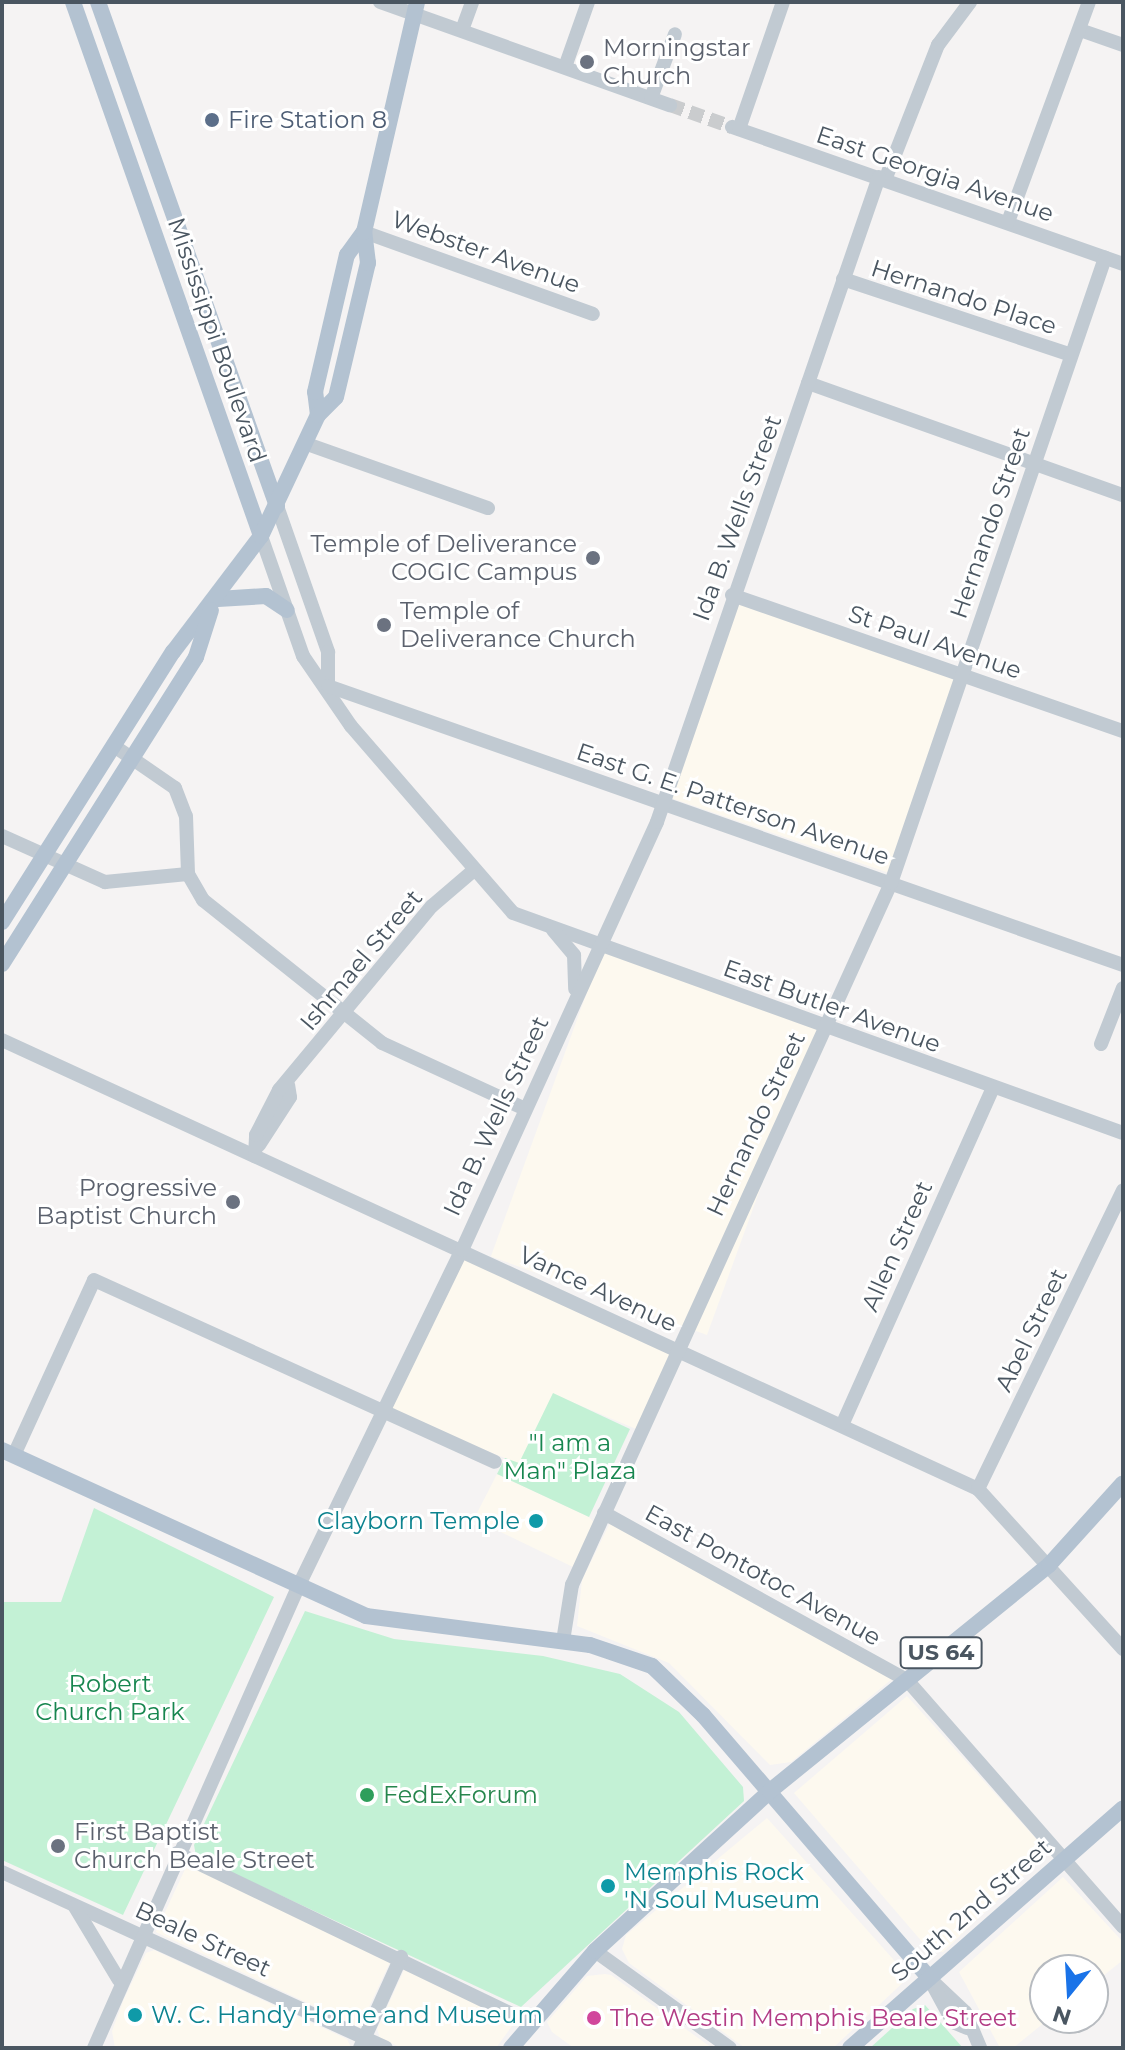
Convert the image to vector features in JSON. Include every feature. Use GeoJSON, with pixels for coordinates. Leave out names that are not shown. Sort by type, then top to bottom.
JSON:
{"type":"FeatureCollection","features":[{"type":"Feature","properties":{"kind":"main road","name":"Mississippi Boulevard"},"geometry":{"type":"LineString","coordinates":[[73,2],[261,536]]}},
{"type":"Feature","properties":{"kind":"main road","name":"Mississippi Boulevard"},"geometry":{"type":"LineString","coordinates":[[98,2],[277,506]]}},
{"type":"Feature","properties":{"kind":"main road"},"geometry":{"type":"LineString","coordinates":[[2,922],[184,635],[215,604],[261,536],[307,444],[318,415],[315,392],[347,255],[364,232],[416,8]]}},
{"type":"Feature","properties":{"kind":"main road"},"geometry":{"type":"LineString","coordinates":[[128,158],[151,150]]}},
{"type":"Feature","properties":{"kind":"main road"},"geometry":{"type":"LineString","coordinates":[[197,357],[221,348]]}},
{"type":"Feature","properties":{"kind":"main road"},"geometry":{"type":"LineString","coordinates":[[215,604],[266,596],[287,610]]}},
{"type":"Feature","properties":{"kind":"main road"},"geometry":{"type":"LineString","coordinates":[[2,964],[196,657],[215,604]]}},
{"type":"Feature","properties":{"kind":"main road"},"geometry":{"type":"LineString","coordinates":[[8,1453],[299,1585],[389,1621],[563,1641],[652,1666],[770,1791],[929,1978]]}},
{"type":"Feature","properties":{"kind":"main road","name":"US 64"},"geometry":{"type":"LineString","coordinates":[[511,2048],[595,1951],[770,1791],[1049,1565],[1123,1483]]}},
{"type":"Feature","properties":{"kind":"main road","name":"South 2nd Street"},"geometry":{"type":"LineString","coordinates":[[850,2048],[1123,1808]]}},
{"type":"Feature","properties":{"kind":"street"},"geometry":{"type":"LineString","coordinates":[[380,2],[416,8],[462,30],[670,105]]}},
{"type":"Feature","properties":{"kind":"street"},"geometry":{"type":"LineString","coordinates":[[462,30],[472,2]]}},
{"type":"Feature","properties":{"kind":"street"},"geometry":{"type":"LineString","coordinates":[[565,67],[588,2]]}},
{"type":"Feature","properties":{"kind":"street","name":"East Georgia Avenue"},"geometry":{"type":"LineString","coordinates":[[783,2],[735,128],[1123,264]]}},
{"type":"Feature","properties":{"kind":"street","name":"Ida B. Wells Street"},"geometry":{"type":"LineString","coordinates":[[94,2048],[119,1980],[299,1585],[386,1412],[462,1250],[662,802],[843,279],[938,45],[970,2]]}},
{"type":"Feature","properties":{"kind":"street"},"geometry":{"type":"LineString","coordinates":[[1008,222],[1089,2]]}},
{"type":"Feature","properties":{"kind":"street"},"geometry":{"type":"LineString","coordinates":[[1080,30],[1123,45]]}},
{"type":"Feature","properties":{"kind":"street"},"geometry":{"type":"LineString","coordinates":[[651,98],[675,34]]}},
{"type":"Feature","properties":{"kind":"street","name":"Webster Avenue"},"geometry":{"type":"LineString","coordinates":[[364,232],[593,314]]}},
{"type":"Feature","properties":{"kind":"street","name":"Hernando Street"},"geometry":{"type":"LineString","coordinates":[[563,1641],[572,1585],[891,883],[1032,463],[1105,258]]}},
{"type":"Feature","properties":{"kind":"street","name":"Hernando Place"},"geometry":{"type":"LineString","coordinates":[[843,279],[1071,355]]}},
{"type":"Feature","properties":{"kind":"street"},"geometry":{"type":"LineString","coordinates":[[808,383],[1123,495]]}},
{"type":"Feature","properties":{"kind":"street"},"geometry":{"type":"LineString","coordinates":[[307,444],[488,508]]}},
{"type":"Feature","properties":{"kind":"street","name":"Mississippi Boulevard"},"geometry":{"type":"LineString","coordinates":[[277,506],[328,652],[328,686]]}},
{"type":"Feature","properties":{"kind":"street","name":"Mississippi Boulevard"},"geometry":{"type":"LineString","coordinates":[[261,536],[303,656],[328,686],[351,726],[474,870],[526,920]]}},
{"type":"Feature","properties":{"kind":"street","name":"St Paul Avenue"},"geometry":{"type":"LineString","coordinates":[[732,595],[1123,731]]}},
{"type":"Feature","properties":{"kind":"street","name":"East G. E. Patterson Avenue"},"geometry":{"type":"LineString","coordinates":[[328,686],[1123,965]]}},
{"type":"Feature","properties":{"kind":"street"},"geometry":{"type":"LineString","coordinates":[[114,746],[161,774],[182,801],[188,874],[203,900],[342,1014],[404,1055],[523,1108]]}},
{"type":"Feature","properties":{"kind":"street"},"geometry":{"type":"LineString","coordinates":[[2,836],[105,882],[188,874]]}},
{"type":"Feature","properties":{"kind":"street","name":"Ishmael Street"},"geometry":{"type":"LineString","coordinates":[[257,1150],[290,1097],[288,1085],[342,1014],[432,906],[474,870]]}},
{"type":"Feature","properties":{"kind":"street","name":"East Butler Avenue"},"geometry":{"type":"LineString","coordinates":[[526,920],[1123,1133]]}},
{"type":"Feature","properties":{"kind":"street"},"geometry":{"type":"LineString","coordinates":[[553,929],[574,955],[575,998]]}},
{"type":"Feature","properties":{"kind":"street"},"geometry":{"type":"LineString","coordinates":[[1101,1044],[1123,988]]}},
{"type":"Feature","properties":{"kind":"street","name":"Vance Avenue"},"geometry":{"type":"LineString","coordinates":[[2,1040],[257,1150],[462,1250],[678,1351],[843,1423],[978,1489],[1123,1649]]}},
{"type":"Feature","properties":{"kind":"street","name":"Allen Street"},"geometry":{"type":"LineString","coordinates":[[843,1423],[993,1087]]}},
{"type":"Feature","properties":{"kind":"street","name":"Abel Street"},"geometry":{"type":"LineString","coordinates":[[978,1489],[1123,1190]]}},
{"type":"Feature","properties":{"kind":"street"},"geometry":{"type":"LineString","coordinates":[[8,1453],[94,1280],[495,1462]]}},
{"type":"Feature","properties":{"kind":"street","name":"East Pontotoc Avenue"},"geometry":{"type":"LineString","coordinates":[[604,1513],[907,1680],[1123,1927]]}},
{"type":"Feature","properties":{"kind":"street"},"geometry":{"type":"LineString","coordinates":[[177,1853],[401,1957],[531,2023]]}},
{"type":"Feature","properties":{"kind":"street","name":"Beale Street"},"geometry":{"type":"LineString","coordinates":[[2,1872],[140,1934],[362,2043],[386,2048]]}},
{"type":"Feature","properties":{"kind":"street"},"geometry":{"type":"LineString","coordinates":[[72,1904],[119,1980]]}},
{"type":"Feature","properties":{"kind":"street"},"geometry":{"type":"LineString","coordinates":[[595,1951],[730,2048]]}},
{"type":"Feature","properties":{"kind":"street"},"geometry":{"type":"LineString","coordinates":[[362,2043],[401,1957]]}},
{"type":"Feature","properties":{"kind":"street"},"geometry":{"type":"LineString","coordinates":[[929,1978],[965,2012],[967,2028],[980,2048]]}},
{"type":"Feature","properties":{"kind":"shaded area"},"geometry":{"type":"Polygon","coordinates":[[[735,601],[957,678],[890,873],[668,797],[735,601]]]}},
{"type":"Feature","properties":{"kind":"shaded area"},"geometry":{"type":"Polygon","coordinates":[[[602,951],[818,1030],[707,1335],[491,1256],[602,951]]]}},
{"type":"Feature","properties":{"kind":"shaded area"},"geometry":{"type":"Polygon","coordinates":[[[464,1254],[672,1353],[636,1429],[553,1394],[519,1464],[390,1411],[464,1254]]]}},
{"type":"Feature","properties":{"kind":"shaded area"},"geometry":{"type":"Polygon","coordinates":[[[497,1474],[589,1517],[597,1526],[575,1568],[474,1519],[497,1474]]]}},
{"type":"Feature","properties":{"kind":"shaded area"},"geometry":{"type":"Polygon","coordinates":[[[610,1523],[892,1679],[791,1762],[770,1765],[669,1663],[577,1626],[582,1580],[610,1523]]]}},
{"type":"Feature","properties":{"kind":"shaded area"},"geometry":{"type":"Polygon","coordinates":[[[907,1696],[1048,1852],[943,1952],[930,1951],[794,1793],[907,1696]]]}},
{"type":"Feature","properties":{"kind":"shaded area"},"geometry":{"type":"Polygon","coordinates":[[[767,1818],[909,1977],[833,2048],[745,2048],[629,1963],[622,1949],[626,1935],[767,1818]]]}},
{"type":"Feature","properties":{"kind":"shaded area"},"geometry":{"type":"Polygon","coordinates":[[[187,1865],[391,1960],[360,2027],[156,1932],[187,1865]]]}},
{"type":"Feature","properties":{"kind":"shaded area"},"geometry":{"type":"Polygon","coordinates":[[[1063,1877],[1123,1942],[1123,1960],[1109,1971],[1109,1954],[1029,1954],[1030,2034],[1013,2048],[1000,2048],[959,1972],[1063,1877]]]}},
{"type":"Feature","properties":{"kind":"shaded area"},"geometry":{"type":"Polygon","coordinates":[[[154,1950],[347,2039],[351,2048],[115,2048],[112,2031],[124,1999],[146,1953],[154,1950]]]}},
{"type":"Feature","properties":{"kind":"shaded area"},"geometry":{"type":"Polygon","coordinates":[[[405,1968],[514,2022],[512,2026],[496,2048],[402,2048],[380,2038],[377,2029],[405,1968]]]}},
{"type":"Feature","properties":{"kind":"shaded area"},"geometry":{"type":"Polygon","coordinates":[[[611,1975],[712,2048],[574,2048],[552,2032],[547,2022],[587,1976],[611,1975]]]}},
{"type":"Feature","properties":{"kind":"green space","name":"\"I am a Man\" Plaza"},"geometry":{"type":"Polygon","coordinates":[[[553,1393],[630,1429],[589,1517],[497,1474],[505,1458],[519,1463],[553,1393]]]}},
{"type":"Feature","properties":{"kind":"green space","name":"Robert Church Park"},"geometry":{"type":"Polygon","coordinates":[[[94,1508],[274,1597],[123,1915],[2,1860],[2,1602],[61,1602],[94,1508]]]}},
{"type":"Feature","properties":{"kind":"green space"},"geometry":{"type":"Polygon","coordinates":[[[305,1611],[394,1639],[543,1656],[620,1674],[679,1712],[743,1787],[744,1801],[521,2007],[196,1856],[194,1845],[305,1611]]]}},
{"type":"Feature","properties":{"kind":"green space"},"geometry":{"type":"Polygon","coordinates":[[[925,2005],[963,2048],[870,2048],[913,2009],[925,2005]]]}},
{"type":"Feature","properties":{"kind":"tunnel"},"geometry":{"type":"LineString","coordinates":[[670,105],[732,127]]}},
{"type":"Feature","properties":{"kind":"place","name":"Morningstar Church"},"geometry":{"type":"Point","coordinates":[587,62]}},
{"type":"Feature","properties":{"kind":"place","name":"Fire Station 8"},"geometry":{"type":"Point","coordinates":[212,120]}},
{"type":"Feature","properties":{"kind":"place","name":"Temple of Deliverance COGIC Campus"},"geometry":{"type":"Point","coordinates":[593,558]}},
{"type":"Feature","properties":{"kind":"place","name":"Temple of Deliverance Church"},"geometry":{"type":"Point","coordinates":[384,625]}},
{"type":"Feature","properties":{"kind":"place","name":"Progressive Baptist Church"},"geometry":{"type":"Point","coordinates":[233,1202]}},
{"type":"Feature","properties":{"kind":"place","name":"Clayborn Temple"},"geometry":{"type":"Point","coordinates":[536,1521]}},
{"type":"Feature","properties":{"kind":"place","name":"FedExForum"},"geometry":{"type":"Point","coordinates":[367,1795]}},
{"type":"Feature","properties":{"kind":"place","name":"First Baptist Church Beale Street"},"geometry":{"type":"Point","coordinates":[58,1846]}},
{"type":"Feature","properties":{"kind":"place","name":"Memphis Rock 'N Soul Museum"},"geometry":{"type":"Point","coordinates":[608,1886]}},
{"type":"Feature","properties":{"kind":"place","name":"W. C. Handy Home and Museum"},"geometry":{"type":"Point","coordinates":[135,2015]}},
{"type":"Feature","properties":{"kind":"place","name":"The Westin Memphis Beale Street"},"geometry":{"type":"Point","coordinates":[594,2018]}}]}
